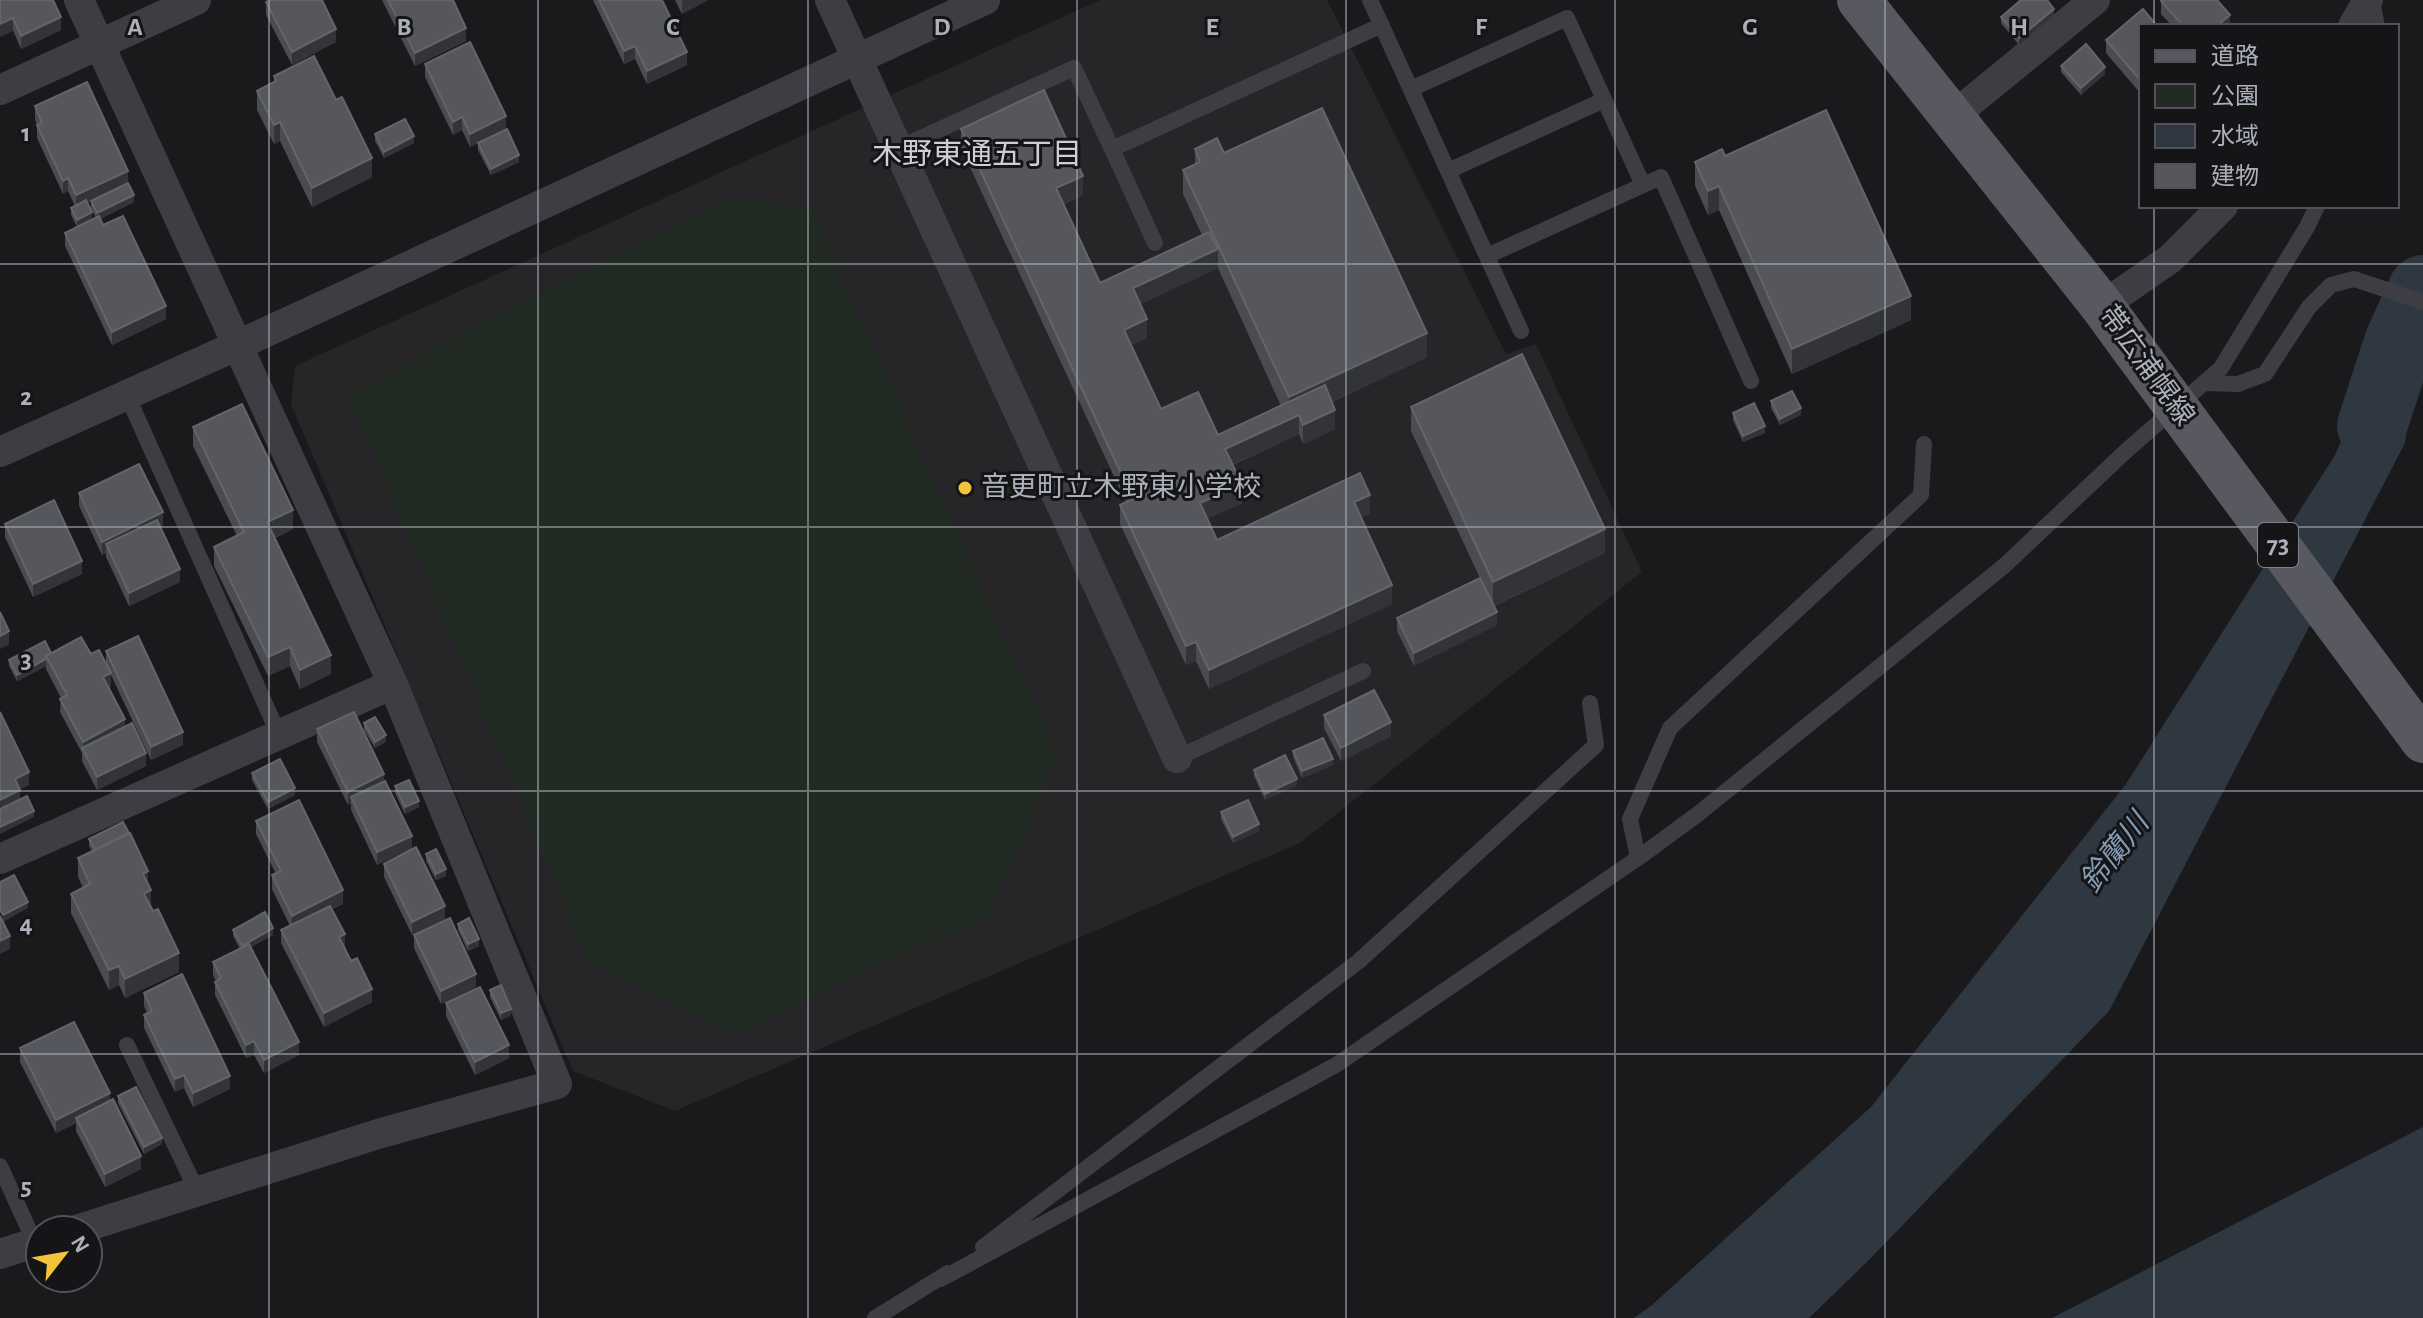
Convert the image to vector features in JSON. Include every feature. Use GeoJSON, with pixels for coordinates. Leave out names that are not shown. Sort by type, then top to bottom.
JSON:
{"type":"FeatureCollection","features":[{"type":"Feature","properties":{"kind":"main road","name":"帯広浦幌線"},"geometry":{"type":"LineString","coordinates":[[1859,0],[2102,306],[2423,741]]}},
{"type":"Feature","properties":{"kind":"street"},"geometry":{"type":"LineString","coordinates":[[79,0],[393,684],[557,1084],[378,1134],[104,1221]]}},
{"type":"Feature","properties":{"kind":"street"},"geometry":{"type":"LineString","coordinates":[[0,90],[196,0]]}},
{"type":"Feature","properties":{"kind":"street"},"geometry":{"type":"LineString","coordinates":[[830,0],[1177,758]]}},
{"type":"Feature","properties":{"kind":"street"},"geometry":{"type":"LineString","coordinates":[[0,452],[985,0]]}},
{"type":"Feature","properties":{"kind":"street"},"geometry":{"type":"LineString","coordinates":[[1952,117],[2095,0]]}},
{"type":"Feature","properties":{"kind":"street"},"geometry":{"type":"LineString","coordinates":[[2354,24],[2370,0]]}},
{"type":"Feature","properties":{"kind":"street"},"geometry":{"type":"LineString","coordinates":[[2102,306],[2170,259],[2221,208]]}},
{"type":"Feature","properties":{"kind":"street"},"geometry":{"type":"LineString","coordinates":[[0,859],[393,684]]}},
{"type":"Feature","properties":{"kind":"street"},"geometry":{"type":"LineString","coordinates":[[0,1254],[24,1246]]}},
{"type":"Feature","properties":{"kind":"lane"},"geometry":{"type":"LineString","coordinates":[[1370,0],[1521,331]]}},
{"type":"Feature","properties":{"kind":"lane"},"geometry":{"type":"LineString","coordinates":[[2370,0],[2376,24]]}},
{"type":"Feature","properties":{"kind":"lane"},"geometry":{"type":"LineString","coordinates":[[1411,89],[1567,18],[1643,185]]}},
{"type":"Feature","properties":{"kind":"lane"},"geometry":{"type":"LineString","coordinates":[[1112,149],[1382,25]]}},
{"type":"Feature","properties":{"kind":"lane"},"geometry":{"type":"LineString","coordinates":[[899,148],[1074,68],[1155,243]]}},
{"type":"Feature","properties":{"kind":"lane"},"geometry":{"type":"LineString","coordinates":[[1448,171],[1604,100]]}},
{"type":"Feature","properties":{"kind":"lane"},"geometry":{"type":"LineString","coordinates":[[1487,256],[1661,177],[1751,381]]}},
{"type":"Feature","properties":{"kind":"lane"},"geometry":{"type":"LineString","coordinates":[[875,1318],[941,1279],[1336,1065],[1698,814],[2004,566],[2126,451],[2221,368],[2316,208]]}},
{"type":"Feature","properties":{"kind":"lane"},"geometry":{"type":"LineString","coordinates":[[2205,383],[2238,384],[2265,374],[2309,307],[2331,285],[2354,279],[2423,302]]}},
{"type":"Feature","properties":{"kind":"lane"},"geometry":{"type":"LineString","coordinates":[[127,395],[279,735]]}},
{"type":"Feature","properties":{"kind":"lane"},"geometry":{"type":"LineString","coordinates":[[1638,858],[1630,819],[1670,728],[1921,495],[1924,444]]}},
{"type":"Feature","properties":{"kind":"lane"},"geometry":{"type":"LineString","coordinates":[[1177,758],[1363,671]]}},
{"type":"Feature","properties":{"kind":"lane"},"geometry":{"type":"LineString","coordinates":[[941,1279],[1359,961],[1596,745],[1590,703]]}},
{"type":"Feature","properties":{"kind":"lane"},"geometry":{"type":"LineString","coordinates":[[127,1045],[197,1191]]}},
{"type":"Feature","properties":{"kind":"lane"},"geometry":{"type":"LineString","coordinates":[[0,1166],[24,1214]]}},
{"type":"Feature","properties":{"kind":"shaded area","name":"音更町立木野東小学校"},"geometry":{"type":"Polygon","coordinates":[[[1100,0],[1327,0],[1506,354],[1536,344],[1642,572],[1300,843],[675,1111],[573,1071],[291,404],[295,366],[1100,0]]]}},
{"type":"Feature","properties":{"kind":"green space"},"geometry":{"type":"Polygon","coordinates":[[[730,199],[810,208],[1058,758],[985,916],[737,1034],[589,962],[348,394],[730,199]]]}},
{"type":"Feature","properties":{"kind":"water"},"geometry":{"type":"Polygon","coordinates":[[[2421,330],[2405,443],[2109,1011],[1809,1318],[1634,1318],[1871,1107],[2126,784],[2335,455],[2387,338],[2421,330]]]}},
{"type":"Feature","properties":{"kind":"water"},"geometry":{"type":"Polygon","coordinates":[[[2423,1127],[2423,1318],[2052,1318],[2423,1127]]]}},
{"type":"Feature","properties":{"kind":"building"},"geometry":{"type":"Polygon","coordinates":[[[0,0],[53,0],[61,17],[21,36],[13,18],[0,24],[0,0]]]}},
{"type":"Feature","properties":{"kind":"building"},"geometry":{"type":"Polygon","coordinates":[[[322,0],[336,29],[292,52],[266,2],[322,0]]]}},
{"type":"Feature","properties":{"kind":"building"},"geometry":{"type":"Polygon","coordinates":[[[388,0],[453,0],[466,28],[415,53],[388,0]]]}},
{"type":"Feature","properties":{"kind":"building"},"geometry":{"type":"Polygon","coordinates":[[[599,0],[662,0],[687,52],[647,71],[635,46],[624,51],[599,0]]]}},
{"type":"Feature","properties":{"kind":"building"},"geometry":{"type":"Polygon","coordinates":[[[2021,0],[2047,0],[2054,9],[2019,38],[2001,17],[2021,0]]]}},
{"type":"Feature","properties":{"kind":"building"},"geometry":{"type":"Polygon","coordinates":[[[2217,0],[2230,15],[2219,24],[2181,24],[2161,1],[2217,0]]]}},
{"type":"Feature","properties":{"kind":"building"},"geometry":{"type":"Polygon","coordinates":[[[2143,9],[2155,24],[2139,24],[2139,79],[2106,40],[2143,9]]]}},
{"type":"Feature","properties":{"kind":"building"},"geometry":{"type":"Polygon","coordinates":[[[470,42],[506,116],[470,134],[462,117],[453,122],[425,64],[470,42]]]}},
{"type":"Feature","properties":{"kind":"building"},"geometry":{"type":"Polygon","coordinates":[[[2086,44],[2105,67],[2081,88],[2061,66],[2086,44]]]}},
{"type":"Feature","properties":{"kind":"building"},"geometry":{"type":"Polygon","coordinates":[[[314,56],[336,100],[342,97],[372,158],[312,188],[280,122],[274,125],[257,91],[276,81],[274,76],[314,56]]]}},
{"type":"Feature","properties":{"kind":"building"},"geometry":{"type":"Polygon","coordinates":[[[87,82],[128,171],[76,195],[68,178],[63,181],[37,125],[42,123],[35,106],[87,82]]]}},
{"type":"Feature","properties":{"kind":"building"},"geometry":{"type":"Polygon","coordinates":[[[1044,90],[1083,176],[1056,188],[1100,283],[1209,232],[1218,249],[1133,288],[1147,319],[1124,330],[1161,409],[1198,392],[1218,435],[1325,385],[1335,410],[1303,425],[1299,415],[1225,449],[1242,484],[1200,503],[1217,540],[1360,473],[1370,495],[1354,502],[1392,585],[1209,670],[1196,642],[1186,646],[1120,505],[1133,499],[961,129],[1044,90]]]}},
{"type":"Feature","properties":{"kind":"building"},"geometry":{"type":"Polygon","coordinates":[[[1322,108],[1427,333],[1289,397],[1183,170],[1200,162],[1195,149],[1217,138],[1224,153],[1322,108]]]}},
{"type":"Feature","properties":{"kind":"building"},"geometry":{"type":"Polygon","coordinates":[[[1826,110],[1911,296],[1792,349],[1719,186],[1708,191],[1695,162],[1722,149],[1725,156],[1826,110]]]}},
{"type":"Feature","properties":{"kind":"building"},"geometry":{"type":"Polygon","coordinates":[[[405,119],[414,136],[384,152],[375,134],[405,119]]]}},
{"type":"Feature","properties":{"kind":"building"},"geometry":{"type":"Polygon","coordinates":[[[507,129],[519,155],[491,169],[478,143],[507,129]]]}},
{"type":"Feature","properties":{"kind":"building"},"geometry":{"type":"Polygon","coordinates":[[[128,183],[134,195],[97,213],[91,201],[128,183]]]}},
{"type":"Feature","properties":{"kind":"building"},"geometry":{"type":"Polygon","coordinates":[[[86,200],[92,212],[77,220],[71,208],[86,200]]]}},
{"type":"Feature","properties":{"kind":"building"},"geometry":{"type":"Polygon","coordinates":[[[99,216],[103,225],[123,216],[166,306],[112,332],[65,233],[99,216]]]}},
{"type":"Feature","properties":{"kind":"building"},"geometry":{"type":"Polygon","coordinates":[[[1522,354],[1605,529],[1493,582],[1411,407],[1522,354]]]}},
{"type":"Feature","properties":{"kind":"building"},"geometry":{"type":"Polygon","coordinates":[[[1792,391],[1801,408],[1780,419],[1771,401],[1792,391]]]}},
{"type":"Feature","properties":{"kind":"building"},"geometry":{"type":"Polygon","coordinates":[[[1754,403],[1765,426],[1743,436],[1733,413],[1754,403]]]}},
{"type":"Feature","properties":{"kind":"building"},"geometry":{"type":"Polygon","coordinates":[[[242,404],[293,510],[267,522],[331,655],[300,670],[290,647],[268,657],[214,547],[244,532],[193,427],[242,404]]]}},
{"type":"Feature","properties":{"kind":"building"},"geometry":{"type":"Polygon","coordinates":[[[139,464],[163,512],[102,542],[79,493],[139,464]]]}},
{"type":"Feature","properties":{"kind":"building"},"geometry":{"type":"Polygon","coordinates":[[[54,500],[82,561],[33,584],[5,524],[54,500]]]}},
{"type":"Feature","properties":{"kind":"building"},"geometry":{"type":"Polygon","coordinates":[[[157,520],[180,569],[129,593],[106,544],[157,520]]]}},
{"type":"Feature","properties":{"kind":"building"},"geometry":{"type":"Polygon","coordinates":[[[1480,578],[1497,612],[1414,653],[1397,618],[1480,578]]]}},
{"type":"Feature","properties":{"kind":"building"},"geometry":{"type":"Polygon","coordinates":[[[0,612],[9,631],[0,636],[0,612]]]}},
{"type":"Feature","properties":{"kind":"building"},"geometry":{"type":"Polygon","coordinates":[[[138,636],[183,732],[151,747],[106,651],[138,636]]]}},
{"type":"Feature","properties":{"kind":"building"},"geometry":{"type":"Polygon","coordinates":[[[81,637],[91,654],[99,650],[111,673],[103,677],[125,719],[83,742],[60,699],[67,695],[46,656],[81,637]]]}},
{"type":"Feature","properties":{"kind":"building"},"geometry":{"type":"Polygon","coordinates":[[[45,641],[51,653],[17,675],[9,660],[45,641]]]}},
{"type":"Feature","properties":{"kind":"building"},"geometry":{"type":"Polygon","coordinates":[[[1374,690],[1391,722],[1341,748],[1324,715],[1374,690]]]}},
{"type":"Feature","properties":{"kind":"building"},"geometry":{"type":"Polygon","coordinates":[[[0,712],[29,772],[15,779],[20,790],[0,800],[0,712]]]}},
{"type":"Feature","properties":{"kind":"building"},"geometry":{"type":"Polygon","coordinates":[[[354,712],[384,774],[348,792],[317,729],[354,712]]]}},
{"type":"Feature","properties":{"kind":"building"},"geometry":{"type":"Polygon","coordinates":[[[375,717],[386,735],[375,742],[364,723],[375,717]]]}},
{"type":"Feature","properties":{"kind":"building"},"geometry":{"type":"Polygon","coordinates":[[[132,723],[146,753],[97,777],[82,748],[132,723]]]}},
{"type":"Feature","properties":{"kind":"building"},"geometry":{"type":"Polygon","coordinates":[[[1323,738],[1333,759],[1302,771],[1293,751],[1323,738]]]}},
{"type":"Feature","properties":{"kind":"building"},"geometry":{"type":"Polygon","coordinates":[[[1285,755],[1297,779],[1265,794],[1254,770],[1285,755]]]}},
{"type":"Feature","properties":{"kind":"building"},"geometry":{"type":"Polygon","coordinates":[[[280,759],[295,788],[268,802],[252,773],[280,759]]]}},
{"type":"Feature","properties":{"kind":"building"},"geometry":{"type":"Polygon","coordinates":[[[409,780],[419,801],[405,807],[395,786],[409,780]]]}},
{"type":"Feature","properties":{"kind":"building"},"geometry":{"type":"Polygon","coordinates":[[[385,781],[412,836],[377,852],[351,797],[385,781]]]}},
{"type":"Feature","properties":{"kind":"building"},"geometry":{"type":"Polygon","coordinates":[[[27,796],[34,811],[0,827],[0,809],[27,796]]]}},
{"type":"Feature","properties":{"kind":"building"},"geometry":{"type":"Polygon","coordinates":[[[299,800],[343,890],[292,916],[272,875],[281,871],[256,821],[299,800]]]}},
{"type":"Feature","properties":{"kind":"building"},"geometry":{"type":"Polygon","coordinates":[[[1248,800],[1259,824],[1233,837],[1221,812],[1248,800]]]}},
{"type":"Feature","properties":{"kind":"building"},"geometry":{"type":"Polygon","coordinates":[[[123,822],[129,833],[95,850],[89,839],[123,822]]]}},
{"type":"Feature","properties":{"kind":"building"},"geometry":{"type":"Polygon","coordinates":[[[130,833],[148,871],[143,874],[151,890],[144,894],[153,911],[158,909],[179,953],[125,979],[119,966],[109,970],[71,894],[90,884],[78,858],[130,833]]]}},
{"type":"Feature","properties":{"kind":"building"},"geometry":{"type":"Polygon","coordinates":[[[416,847],[445,906],[412,922],[384,864],[416,847]]]}},
{"type":"Feature","properties":{"kind":"building"},"geometry":{"type":"Polygon","coordinates":[[[436,849],[446,869],[436,874],[426,854],[436,849]]]}},
{"type":"Feature","properties":{"kind":"building"},"geometry":{"type":"Polygon","coordinates":[[[14,875],[28,902],[3,915],[0,910],[0,882],[14,875]]]}},
{"type":"Feature","properties":{"kind":"building"},"geometry":{"type":"Polygon","coordinates":[[[330,906],[345,934],[339,937],[351,961],[357,958],[372,989],[324,1013],[281,930],[330,906]]]}},
{"type":"Feature","properties":{"kind":"building"},"geometry":{"type":"Polygon","coordinates":[[[265,912],[273,928],[242,946],[233,930],[265,912]]]}},
{"type":"Feature","properties":{"kind":"building"},"geometry":{"type":"Polygon","coordinates":[[[0,916],[10,936],[0,941],[0,916]]]}},
{"type":"Feature","properties":{"kind":"building"},"geometry":{"type":"Polygon","coordinates":[[[450,918],[476,974],[441,991],[414,935],[450,918]]]}},
{"type":"Feature","properties":{"kind":"building"},"geometry":{"type":"Polygon","coordinates":[[[469,918],[479,939],[468,944],[458,924],[469,918]]]}},
{"type":"Feature","properties":{"kind":"building"},"geometry":{"type":"Polygon","coordinates":[[[249,944],[299,1042],[264,1060],[254,1041],[246,1045],[215,982],[221,978],[213,962],[249,944]]]}},
{"type":"Feature","properties":{"kind":"building"},"geometry":{"type":"Polygon","coordinates":[[[182,974],[230,1076],[193,1093],[184,1075],[175,1079],[144,1015],[152,1011],[144,993],[182,974]]]}},
{"type":"Feature","properties":{"kind":"building"},"geometry":{"type":"Polygon","coordinates":[[[501,985],[511,1009],[501,1013],[490,990],[501,985]]]}},
{"type":"Feature","properties":{"kind":"building"},"geometry":{"type":"Polygon","coordinates":[[[480,987],[509,1045],[475,1062],[446,1003],[480,987]]]}},
{"type":"Feature","properties":{"kind":"building"},"geometry":{"type":"Polygon","coordinates":[[[74,1022],[110,1093],[56,1120],[20,1048],[74,1022]]]}},
{"type":"Feature","properties":{"kind":"building"},"geometry":{"type":"Polygon","coordinates":[[[136,1087],[162,1138],[144,1147],[118,1096],[136,1087]]]}},
{"type":"Feature","properties":{"kind":"building"},"geometry":{"type":"Polygon","coordinates":[[[113,1099],[141,1156],[105,1174],[76,1118],[113,1099]]]}},
{"type":"Feature","properties":{"kind":"waterway","name":"鈴蘭川"},"geometry":{"type":"LineString","coordinates":[[2372,426],[2399,343],[2423,290]]}},
{"type":"Feature","properties":{"kind":"place","name":"音更町立木野東小学校"},"geometry":{"type":"Point","coordinates":[965,488]}},
{"type":"Feature","properties":{"kind":"district","name":"木野東通五丁目"},"geometry":{"type":"Point","coordinates":[977,155]}}]}
